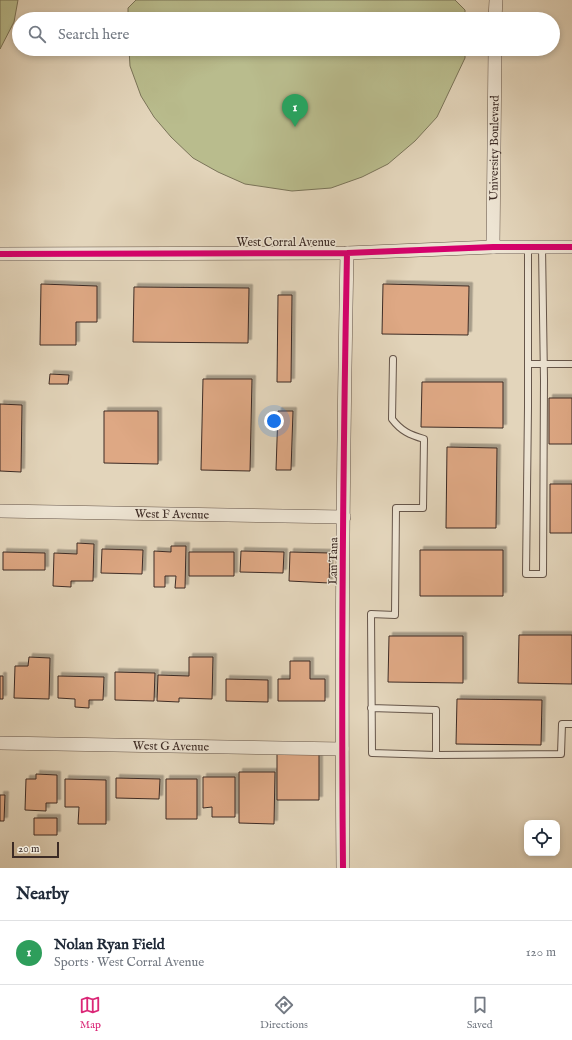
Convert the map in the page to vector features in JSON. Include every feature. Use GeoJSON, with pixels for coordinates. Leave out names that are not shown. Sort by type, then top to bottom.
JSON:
{"type":"FeatureCollection","features":[{"type":"Feature","properties":{"kind":"street"},"geometry":{"type":"LineString","coordinates":[[495,12],[496,0]]}},
{"type":"Feature","properties":{"kind":"street","name":"University Boulevard"},"geometry":{"type":"LineString","coordinates":[[493,247],[495,56]]}},
{"type":"Feature","properties":{"kind":"street","name":"West Corral Avenue"},"geometry":{"type":"LineString","coordinates":[[0,254],[347,254],[493,247],[572,247]]}},
{"type":"Feature","properties":{"kind":"street","name":"Lan Tana"},"geometry":{"type":"LineString","coordinates":[[343,868],[342,749],[344,413],[347,254]]}},
{"type":"Feature","properties":{"kind":"street","name":"West F Avenue"},"geometry":{"type":"LineString","coordinates":[[0,511],[344,517]]}},
{"type":"Feature","properties":{"kind":"street","name":"West G Avenue"},"geometry":{"type":"LineString","coordinates":[[0,743],[342,749]]}},
{"type":"Feature","properties":{"kind":"lane"},"geometry":{"type":"LineString","coordinates":[[528,247],[526,574],[543,574],[544,364],[542,247]]}},
{"type":"Feature","properties":{"kind":"lane"},"geometry":{"type":"LineString","coordinates":[[393,359],[392,419],[398,427],[408,434],[424,439],[423,508],[396,508],[395,615],[371,614],[372,753],[561,754],[562,724],[572,724]]}},
{"type":"Feature","properties":{"kind":"lane"},"geometry":{"type":"LineString","coordinates":[[528,364],[572,364]]}},
{"type":"Feature","properties":{"kind":"lane"},"geometry":{"type":"LineString","coordinates":[[371,708],[436,710],[436,754]]}},
{"type":"Feature","properties":{"kind":"green space"},"geometry":{"type":"Polygon","coordinates":[[[0,0],[18,0],[16,12],[12,12],[12,26],[0,49],[0,0]]]}},
{"type":"Feature","properties":{"kind":"green space"},"geometry":{"type":"Polygon","coordinates":[[[136,0],[455,0],[465,10],[465,12],[128,12],[128,8],[136,0]]]}},
{"type":"Feature","properties":{"kind":"green space"},"geometry":{"type":"Polygon","coordinates":[[[129,56],[465,56],[437,117],[415,141],[388,164],[362,177],[331,188],[292,191],[245,184],[218,172],[193,158],[171,137],[154,117],[141,96],[130,66],[129,56]]]}},
{"type":"Feature","properties":{"kind":"building"},"geometry":{"type":"Polygon","coordinates":[[[41,284],[97,286],[97,322],[76,322],[76,345],[40,345],[41,284]]]}},
{"type":"Feature","properties":{"kind":"building"},"geometry":{"type":"Polygon","coordinates":[[[383,284],[469,286],[468,335],[382,334],[383,284]]]}},
{"type":"Feature","properties":{"kind":"building"},"geometry":{"type":"Polygon","coordinates":[[[134,287],[249,288],[248,343],[133,342],[134,287]]]}},
{"type":"Feature","properties":{"kind":"building"},"geometry":{"type":"Polygon","coordinates":[[[278,295],[292,295],[291,382],[277,382],[278,295]]]}},
{"type":"Feature","properties":{"kind":"building"},"geometry":{"type":"Polygon","coordinates":[[[50,374],[69,375],[68,384],[49,384],[50,374]]]}},
{"type":"Feature","properties":{"kind":"building"},"geometry":{"type":"Polygon","coordinates":[[[203,379],[252,379],[250,471],[201,470],[203,379]]]}},
{"type":"Feature","properties":{"kind":"building"},"geometry":{"type":"Polygon","coordinates":[[[422,382],[503,382],[503,428],[421,427],[422,382]]]}},
{"type":"Feature","properties":{"kind":"building"},"geometry":{"type":"Polygon","coordinates":[[[549,398],[572,398],[572,444],[549,444],[549,398]]]}},
{"type":"Feature","properties":{"kind":"building"},"geometry":{"type":"Polygon","coordinates":[[[0,404],[22,405],[21,472],[0,471],[0,404]]]}},
{"type":"Feature","properties":{"kind":"building"},"geometry":{"type":"Polygon","coordinates":[[[104,411],[158,411],[158,464],[104,463],[104,411]]]}},
{"type":"Feature","properties":{"kind":"building"},"geometry":{"type":"Polygon","coordinates":[[[278,411],[293,411],[291,470],[276,470],[278,411]]]}},
{"type":"Feature","properties":{"kind":"building"},"geometry":{"type":"Polygon","coordinates":[[[447,447],[497,448],[496,528],[446,528],[447,447]]]}},
{"type":"Feature","properties":{"kind":"building"},"geometry":{"type":"Polygon","coordinates":[[[550,484],[572,484],[572,533],[550,533],[550,484]]]}},
{"type":"Feature","properties":{"kind":"building"},"geometry":{"type":"Polygon","coordinates":[[[77,543],[94,544],[93,581],[71,581],[71,587],[53,586],[54,553],[77,554],[77,543]]]}},
{"type":"Feature","properties":{"kind":"building"},"geometry":{"type":"Polygon","coordinates":[[[171,546],[186,546],[185,588],[175,588],[176,576],[165,576],[165,587],[154,587],[154,551],[171,552],[171,546]]]}},
{"type":"Feature","properties":{"kind":"building"},"geometry":{"type":"Polygon","coordinates":[[[102,549],[143,550],[142,574],[101,573],[102,549]]]}},
{"type":"Feature","properties":{"kind":"building"},"geometry":{"type":"Polygon","coordinates":[[[420,550],[503,550],[503,596],[420,596],[420,550]]]}},
{"type":"Feature","properties":{"kind":"building"},"geometry":{"type":"Polygon","coordinates":[[[241,551],[284,552],[283,573],[240,572],[241,551]]]}},
{"type":"Feature","properties":{"kind":"building"},"geometry":{"type":"Polygon","coordinates":[[[3,552],[45,553],[45,570],[3,570],[3,552]]]}},
{"type":"Feature","properties":{"kind":"building"},"geometry":{"type":"Polygon","coordinates":[[[189,552],[234,552],[234,576],[189,576],[189,552]]]}},
{"type":"Feature","properties":{"kind":"building"},"geometry":{"type":"Polygon","coordinates":[[[290,552],[330,553],[329,583],[289,581],[290,552]]]}},
{"type":"Feature","properties":{"kind":"building"},"geometry":{"type":"Polygon","coordinates":[[[519,635],[572,635],[572,684],[518,683],[519,635]]]}},
{"type":"Feature","properties":{"kind":"building"},"geometry":{"type":"Polygon","coordinates":[[[389,636],[463,636],[463,683],[388,682],[389,636]]]}},
{"type":"Feature","properties":{"kind":"building"},"geometry":{"type":"Polygon","coordinates":[[[29,657],[50,658],[49,699],[14,698],[15,666],[28,666],[29,657]]]}},
{"type":"Feature","properties":{"kind":"building"},"geometry":{"type":"Polygon","coordinates":[[[189,657],[213,657],[212,699],[179,698],[179,702],[157,701],[158,675],[189,676],[189,657]]]}},
{"type":"Feature","properties":{"kind":"building"},"geometry":{"type":"Polygon","coordinates":[[[290,661],[310,661],[310,679],[325,679],[325,701],[278,701],[278,679],[290,679],[290,661]]]}},
{"type":"Feature","properties":{"kind":"building"},"geometry":{"type":"Polygon","coordinates":[[[115,672],[155,673],[154,701],[115,700],[115,672]]]}},
{"type":"Feature","properties":{"kind":"building"},"geometry":{"type":"Polygon","coordinates":[[[0,676],[3,676],[3,699],[0,699],[0,676]]]}},
{"type":"Feature","properties":{"kind":"building"},"geometry":{"type":"Polygon","coordinates":[[[58,676],[104,677],[103,700],[89,700],[89,708],[75,707],[75,699],[58,698],[58,676]]]}},
{"type":"Feature","properties":{"kind":"building"},"geometry":{"type":"Polygon","coordinates":[[[226,679],[268,680],[268,702],[226,701],[226,679]]]}},
{"type":"Feature","properties":{"kind":"building"},"geometry":{"type":"Polygon","coordinates":[[[457,699],[542,700],[541,745],[456,744],[457,699]]]}},
{"type":"Feature","properties":{"kind":"building"},"geometry":{"type":"Polygon","coordinates":[[[277,751],[319,751],[319,800],[277,800],[277,751]]]}},
{"type":"Feature","properties":{"kind":"building"},"geometry":{"type":"Polygon","coordinates":[[[239,772],[275,772],[274,824],[239,823],[239,772]]]}},
{"type":"Feature","properties":{"kind":"building"},"geometry":{"type":"Polygon","coordinates":[[[36,774],[57,775],[57,803],[46,803],[46,811],[25,810],[26,779],[36,779],[36,774]]]}},
{"type":"Feature","properties":{"kind":"building"},"geometry":{"type":"Polygon","coordinates":[[[203,777],[235,777],[235,817],[212,817],[212,807],[203,808],[203,777]]]}},
{"type":"Feature","properties":{"kind":"building"},"geometry":{"type":"Polygon","coordinates":[[[116,778],[160,779],[159,799],[116,798],[116,778]]]}},
{"type":"Feature","properties":{"kind":"building"},"geometry":{"type":"Polygon","coordinates":[[[65,779],[106,780],[106,824],[78,824],[79,807],[65,807],[65,779]]]}},
{"type":"Feature","properties":{"kind":"building"},"geometry":{"type":"Polygon","coordinates":[[[166,779],[197,779],[197,819],[166,819],[166,779]]]}},
{"type":"Feature","properties":{"kind":"building"},"geometry":{"type":"Polygon","coordinates":[[[0,795],[5,795],[4,821],[0,821],[0,795]]]}},
{"type":"Feature","properties":{"kind":"building"},"geometry":{"type":"Polygon","coordinates":[[[34,818],[57,818],[57,835],[34,835],[34,818]]]}},
{"type":"Feature","properties":{"kind":"cycle path"},"geometry":{"type":"LineString","coordinates":[[0,254],[347,253],[493,247],[572,247]]}},
{"type":"Feature","properties":{"kind":"cycle path"},"geometry":{"type":"LineString","coordinates":[[343,868],[343,560],[347,253]]}},
{"type":"Feature","properties":{"kind":"place","name":"Nolan Ryan Field"},"geometry":{"type":"Point","coordinates":[295,127]}}]}
